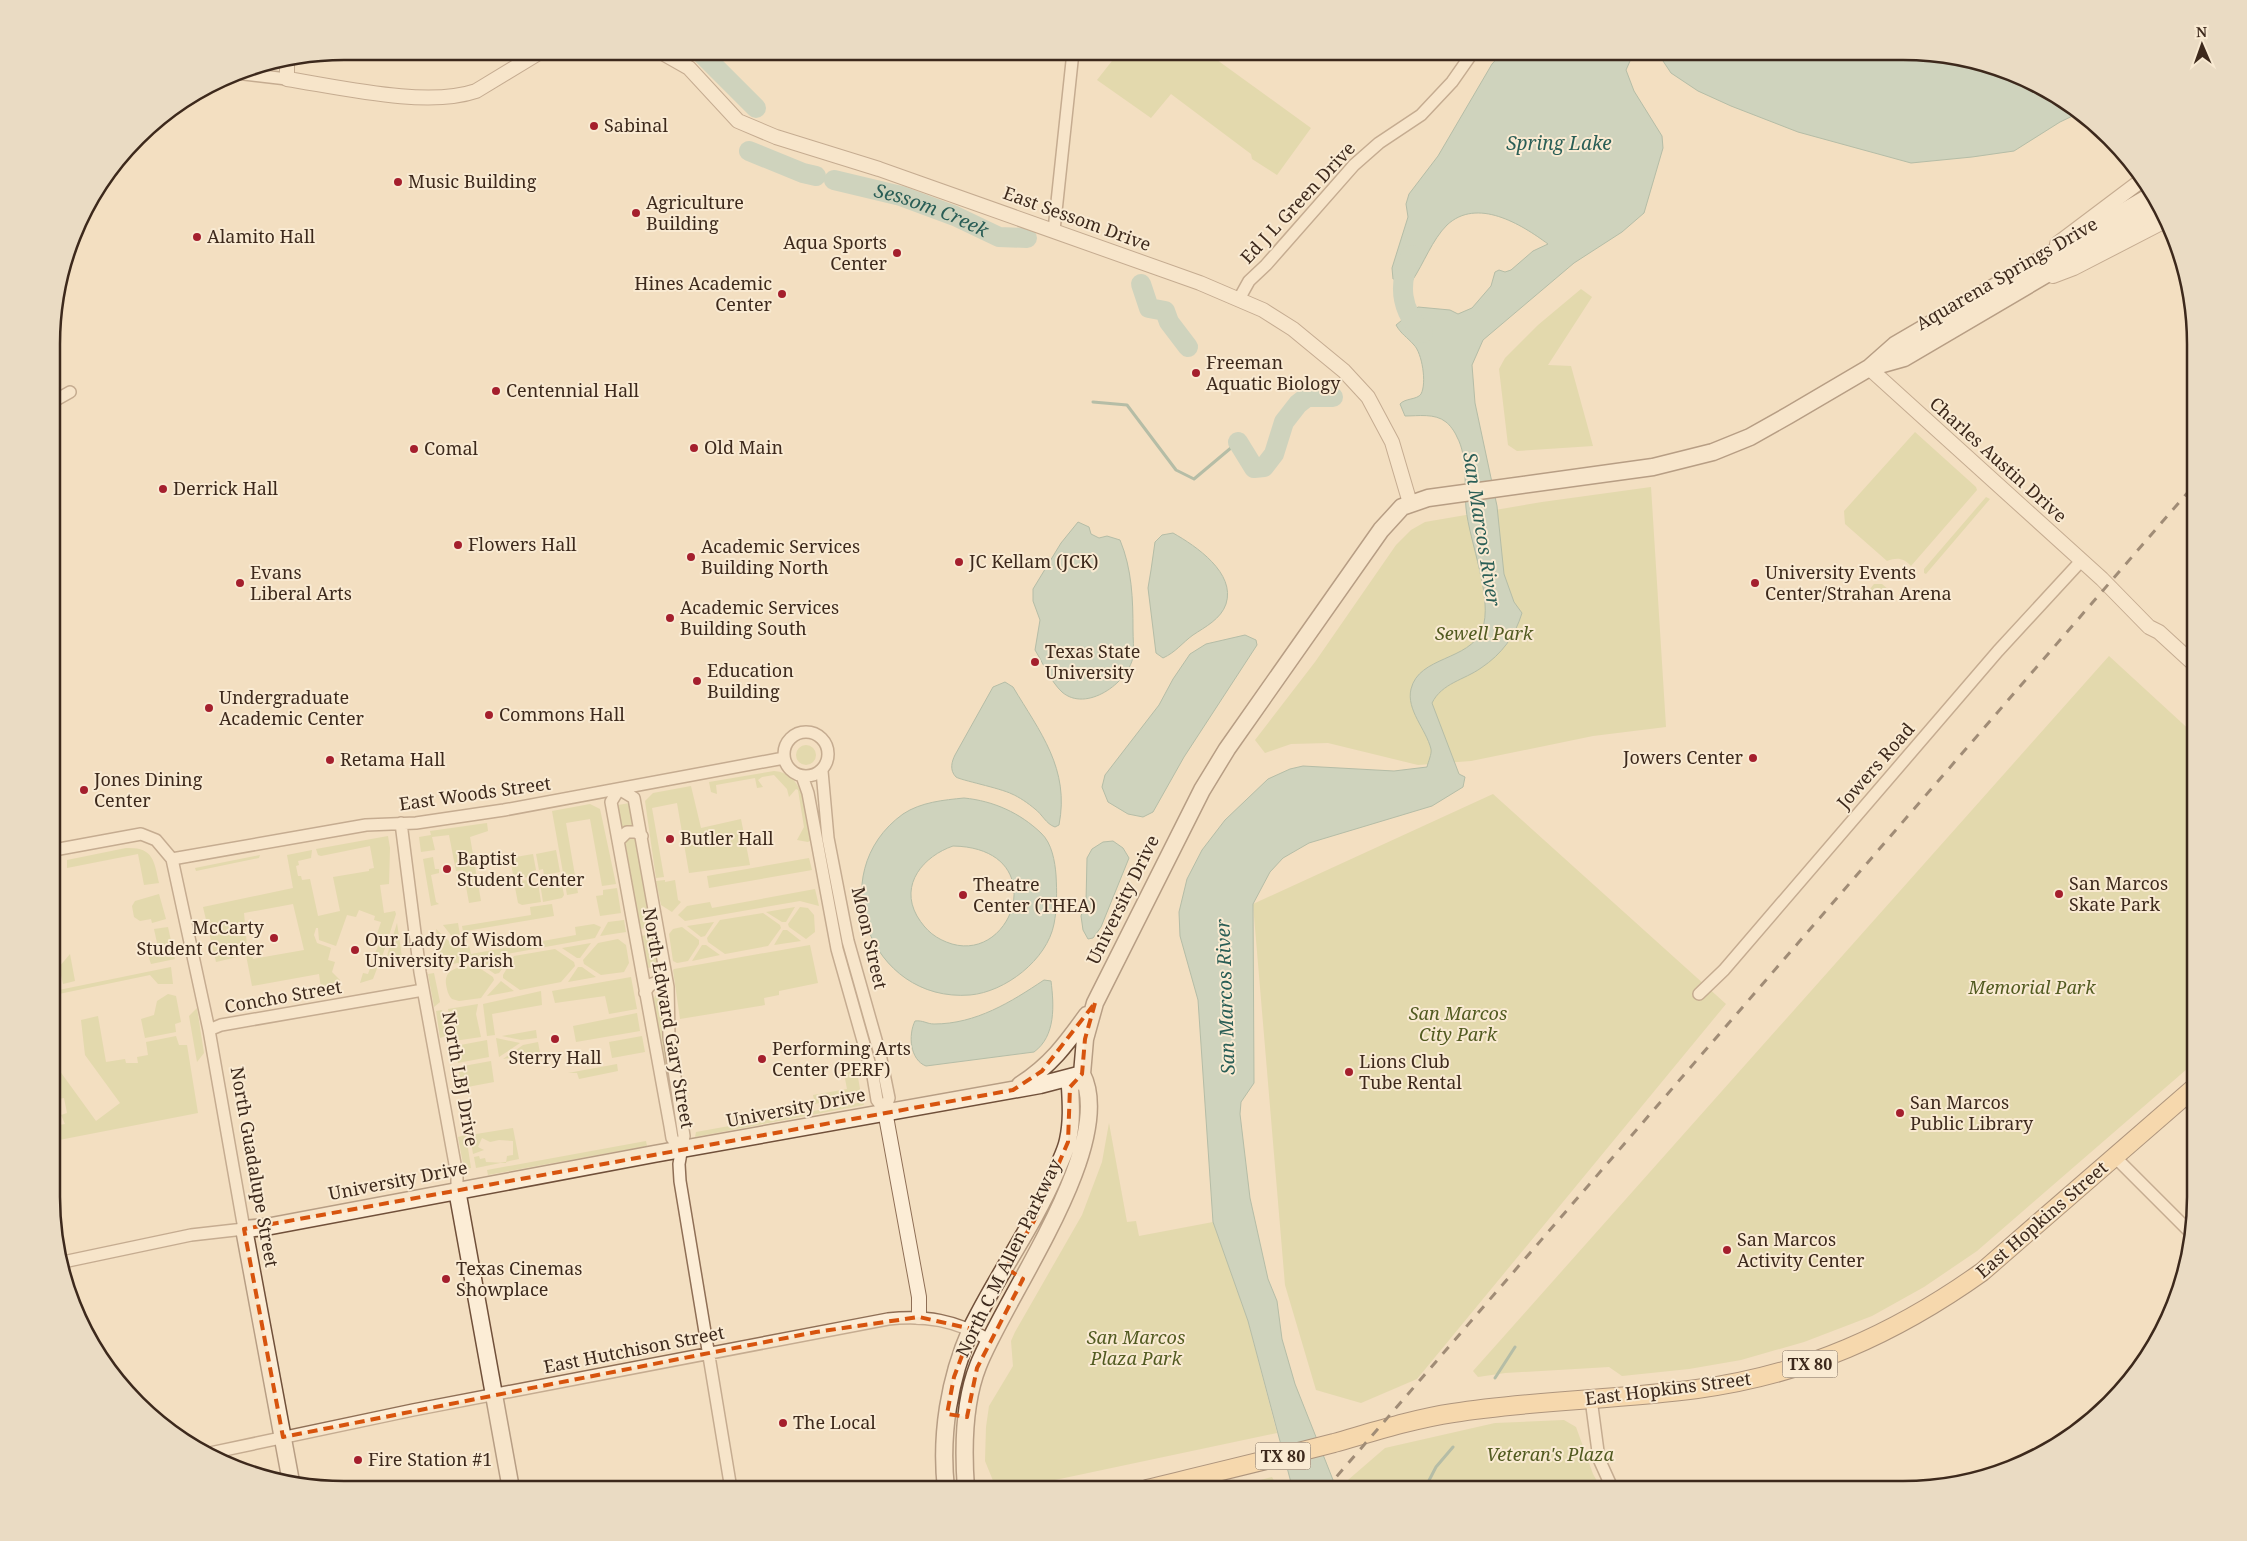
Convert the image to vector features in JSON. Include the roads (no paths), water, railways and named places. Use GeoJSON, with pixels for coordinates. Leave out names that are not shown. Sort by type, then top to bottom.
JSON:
{"type":"FeatureCollection","features":[{"type":"Feature","properties":{"kind":"main road","name":"Aquarena Springs Drive"},"geometry":{"type":"LineString","coordinates":[[1410,503],[1444,495],[1653,468],[1713,452],[1750,437],[1869,368],[1895,345],[2147,198]]}},
{"type":"Feature","properties":{"kind":"main road","name":"Aquarena Springs Drive"},"geometry":{"type":"LineString","coordinates":[[1869,368],[1904,358],[2154,211]]}},
{"type":"Feature","properties":{"kind":"main road","name":"University Drive"},"geometry":{"type":"LineString","coordinates":[[244,1228],[266,1227],[885,1111],[1013,1090],[1082,1074],[1084,1039],[1095,1002],[1186,819],[1222,757],[1381,530],[1395,513],[1410,503]]}},
{"type":"Feature","properties":{"kind":"main road"},"geometry":{"type":"LineString","coordinates":[[1013,1090],[1042,1071],[1057,1056],[1095,1002]]}},
{"type":"Feature","properties":{"kind":"main road","name":"North C M Allen Parkway"},"geometry":{"type":"LineString","coordinates":[[946,1481],[944,1450],[947,1414],[954,1377],[972,1329],[1034,1221],[1068,1142],[1071,1120],[1070,1087],[1082,1074],[1088,1086],[1089,1105],[1084,1146],[1062,1201],[989,1340],[977,1368],[966,1417],[964,1452],[966,1481]]}},
{"type":"Feature","properties":{"kind":"main road","name":"East Hopkins Street"},"geometry":{"type":"LineString","coordinates":[[1183,1481],[1450,1413],[1515,1403],[1591,1400],[1699,1389],[1761,1378],[1811,1364],[1904,1322],[1946,1298],[1982,1272],[2187,1094]]}},
{"type":"Feature","properties":{"kind":"main road","name":"North LBJ Drive"},"geometry":{"type":"LineString","coordinates":[[457,1190],[496,1394],[510,1481]]}},
{"type":"Feature","properties":{"kind":"main road","name":"North Guadalupe Street"},"geometry":{"type":"LineString","coordinates":[[244,1228],[290,1476]]}},
{"type":"Feature","properties":{"kind":"main road"},"geometry":{"type":"LineString","coordinates":[[1006,1268],[1023,1278]]}},
{"type":"Feature","properties":{"kind":"main road"},"geometry":{"type":"LineString","coordinates":[[947,1414],[966,1417]]}},
{"type":"Feature","properties":{"kind":"street"},"geometry":{"type":"LineString","coordinates":[[252,75],[411,97],[452,97],[464,95],[488,86],[528,60]]}},
{"type":"Feature","properties":{"kind":"street","name":"East Sessom Drive"},"geometry":{"type":"LineString","coordinates":[[675,60],[689,68],[738,121],[776,137],[878,169],[1054,230],[1239,299],[1263,310],[1293,329],[1359,385],[1377,411],[1392,442],[1410,503]]}},
{"type":"Feature","properties":{"kind":"street"},"geometry":{"type":"LineString","coordinates":[[1054,230],[1072,60]]}},
{"type":"Feature","properties":{"kind":"street","name":"Ed J L Green Drive"},"geometry":{"type":"LineString","coordinates":[[1239,299],[1245,286],[1354,165],[1379,143],[1421,115],[1452,82],[1467,60]]}},
{"type":"Feature","properties":{"kind":"street"},"geometry":{"type":"LineString","coordinates":[[287,66],[287,80]]}},
{"type":"Feature","properties":{"kind":"street"},"geometry":{"type":"LineString","coordinates":[[2026,267],[2137,184]]}},
{"type":"Feature","properties":{"kind":"street"},"geometry":{"type":"LineString","coordinates":[[2032,284],[2074,268],[2160,224]]}},
{"type":"Feature","properties":{"kind":"street","name":"Charles Austin Drive"},"geometry":{"type":"LineString","coordinates":[[1869,368],[2080,561],[2102,579],[2111,582],[2154,621],[2159,632],[2187,658]]}},
{"type":"Feature","properties":{"kind":"street"},"geometry":{"type":"LineString","coordinates":[[60,398],[70,392]]}},
{"type":"Feature","properties":{"kind":"street","name":"Jowers Road"},"geometry":{"type":"LineString","coordinates":[[1699,994],[1724,970],[1998,651],[2080,561]]}},
{"type":"Feature","properties":{"kind":"street"},"geometry":{"type":"LineString","coordinates":[[803,733],[814,733],[826,746],[827,761],[822,771],[802,776],[788,768],[784,758],[786,744],[792,737],[803,733]]}},
{"type":"Feature","properties":{"kind":"street","name":"East Woods Street"},"geometry":{"type":"LineString","coordinates":[[172,859],[366,825],[416,823],[504,810],[784,758]]}},
{"type":"Feature","properties":{"kind":"street","name":"Moon Street"},"geometry":{"type":"LineString","coordinates":[[822,771],[828,838],[848,941],[880,1054],[889,1098],[885,1111]]}},
{"type":"Feature","properties":{"kind":"street","name":"Moon Street"},"geometry":{"type":"LineString","coordinates":[[802,776],[810,804],[837,950],[873,1076],[877,1100],[885,1111],[919,1297],[919,1317]]}},
{"type":"Feature","properties":{"kind":"street","name":"North Edward Gary Street"},"geometry":{"type":"LineString","coordinates":[[618,789],[634,796],[668,987],[669,1037],[684,1136],[680,1150],[672,1138],[618,841],[611,799],[618,789]]}},
{"type":"Feature","properties":{"kind":"street","name":"North LBJ Drive"},"geometry":{"type":"LineString","coordinates":[[401,823],[423,990],[457,1176],[457,1190]]}},
{"type":"Feature","properties":{"kind":"street"},"geometry":{"type":"LineString","coordinates":[[618,841],[628,832],[636,832],[642,836]]}},
{"type":"Feature","properties":{"kind":"street"},"geometry":{"type":"LineString","coordinates":[[60,849],[141,834],[156,840],[172,859]]}},
{"type":"Feature","properties":{"kind":"street","name":"North Guadalupe Street"},"geometry":{"type":"LineString","coordinates":[[172,859],[209,1030],[244,1228]]}},
{"type":"Feature","properties":{"kind":"street"},"geometry":{"type":"LineString","coordinates":[[645,993],[648,987],[655,982],[662,983],[668,987]]}},
{"type":"Feature","properties":{"kind":"street","name":"Concho Street"},"geometry":{"type":"LineString","coordinates":[[209,1030],[221,1025],[423,990]]}},
{"type":"Feature","properties":{"kind":"street"},"geometry":{"type":"LineString","coordinates":[[680,1150],[680,1181],[730,1481]]}},
{"type":"Feature","properties":{"kind":"street"},"geometry":{"type":"LineString","coordinates":[[2115,1157],[2185,1227]]}},
{"type":"Feature","properties":{"kind":"street"},"geometry":{"type":"LineString","coordinates":[[68,1261],[190,1235],[244,1228]]}},
{"type":"Feature","properties":{"kind":"street","name":"East Hutchison Street"},"geometry":{"type":"LineString","coordinates":[[218,1451],[496,1394],[888,1319],[919,1317],[940,1319],[972,1329],[989,1340]]}},
{"type":"Feature","properties":{"kind":"street"},"geometry":{"type":"LineString","coordinates":[[1591,1400],[1599,1459],[1609,1481]]}},
{"type":"Feature","properties":{"kind":"water","name":"Spring Lake"},"geometry":{"type":"Polygon","coordinates":[[[1496,60],[1630,60],[1626,70],[1634,91],[1662,136],[1663,148],[1644,213],[1622,232],[1574,263],[1483,340],[1472,365],[1475,403],[1497,506],[1504,574],[1514,602],[1522,613],[1516,629],[1507,644],[1489,663],[1447,686],[1436,696],[1432,703],[1459,774],[1465,777],[1463,787],[1432,806],[1309,843],[1283,858],[1270,872],[1253,904],[1254,1083],[1241,1102],[1240,1114],[1250,1198],[1268,1279],[1277,1301],[1282,1339],[1295,1384],[1333,1481],[1291,1481],[1248,1321],[1213,1222],[1198,1000],[1180,936],[1179,912],[1187,879],[1202,850],[1225,820],[1268,779],[1290,769],[1303,766],[1394,771],[1427,767],[1431,749],[1411,704],[1411,689],[1416,678],[1424,670],[1467,648],[1476,640],[1482,630],[1485,617],[1485,603],[1480,570],[1466,508],[1463,453],[1456,435],[1448,423],[1442,419],[1426,416],[1405,416],[1400,404],[1421,394],[1424,376],[1417,349],[1396,325],[1418,307],[1450,310],[1458,314],[1472,308],[1491,286],[1495,272],[1511,270],[1533,251],[1548,244],[1525,229],[1499,216],[1472,213],[1459,217],[1447,225],[1432,245],[1412,281],[1393,279],[1392,268],[1408,217],[1406,204],[1409,194],[1438,156],[1496,60]]]}},
{"type":"Feature","properties":{"kind":"water"},"geometry":{"type":"Polygon","coordinates":[[[1662,60],[1903,60],[1940,62],[1994,75],[2012,82],[2045,98],[2072,116],[2014,151],[1911,163],[1798,132],[1698,91],[1671,73],[1662,60]]]}},
{"type":"Feature","properties":{"kind":"water"},"geometry":{"type":"Polygon","coordinates":[[[1078,522],[1089,527],[1091,534],[1099,538],[1107,536],[1120,540],[1127,562],[1133,607],[1133,657],[1129,667],[1115,685],[1105,692],[1083,699],[1072,698],[1058,688],[1035,650],[1040,620],[1033,601],[1033,589],[1061,543],[1078,522]]]}},
{"type":"Feature","properties":{"kind":"water"},"geometry":{"type":"Polygon","coordinates":[[[1173,533],[1203,553],[1212,562],[1220,571],[1228,593],[1224,609],[1217,618],[1163,658],[1156,653],[1148,588],[1155,542],[1162,535],[1173,533]]]}},
{"type":"Feature","properties":{"kind":"water"},"geometry":{"type":"Polygon","coordinates":[[[1245,635],[1256,640],[1257,645],[1184,757],[1153,812],[1143,817],[1128,814],[1108,802],[1102,787],[1105,775],[1159,705],[1173,679],[1190,654],[1206,644],[1245,635]]]}},
{"type":"Feature","properties":{"kind":"water"},"geometry":{"type":"Polygon","coordinates":[[[1005,682],[1013,687],[1033,720],[1050,752],[1056,769],[1060,786],[1061,805],[1059,825],[1055,827],[1049,824],[1038,811],[1018,797],[999,789],[956,777],[952,771],[955,755],[993,687],[1005,682]]]}},
{"type":"Feature","properties":{"kind":"water"},"geometry":{"type":"Polygon","coordinates":[[[964,798],[986,802],[1006,809],[1033,826],[1048,842],[1054,859],[1056,875],[1056,912],[1054,924],[1043,950],[1034,961],[1010,981],[983,993],[970,995],[935,992],[906,978],[883,957],[868,930],[862,899],[865,868],[878,839],[903,814],[933,802],[964,798]],[[953,846],[933,857],[917,873],[911,893],[912,904],[924,926],[941,940],[952,944],[974,945],[993,937],[1006,921],[1013,902],[1013,883],[1003,865],[984,852],[953,846]]]}},
{"type":"Feature","properties":{"kind":"water"},"geometry":{"type":"Polygon","coordinates":[[[1113,841],[1123,848],[1129,858],[1101,927],[1093,938],[1088,939],[1083,930],[1081,916],[1086,902],[1087,858],[1092,849],[1103,842],[1113,841]]]}},
{"type":"Feature","properties":{"kind":"water"},"geometry":{"type":"Polygon","coordinates":[[[1044,980],[1051,981],[1053,1000],[1052,1020],[1046,1038],[1034,1052],[926,1066],[921,1063],[914,1053],[911,1040],[915,1021],[934,1024],[949,1023],[979,1016],[1006,1004],[1044,980]]]}},
{"type":"Feature","properties":{"kind":"waterway","name":"Sessom Creek"},"geometry":{"type":"LineString","coordinates":[[708,60],[756,108]]}},
{"type":"Feature","properties":{"kind":"waterway","name":"Sessom Creek"},"geometry":{"type":"LineString","coordinates":[[749,151],[803,173],[816,176]]}},
{"type":"Feature","properties":{"kind":"waterway","name":"Sessom Creek"},"geometry":{"type":"LineString","coordinates":[[834,180],[901,196],[955,216],[999,237],[1027,238]]}},
{"type":"Feature","properties":{"kind":"waterway","name":"San Marcos River"},"geometry":{"type":"LineString","coordinates":[[1411,255],[1404,276],[1404,296],[1410,315],[1423,333]]}},
{"type":"Feature","properties":{"kind":"waterway","name":"Sessom Creek"},"geometry":{"type":"LineString","coordinates":[[1141,284],[1149,308],[1165,311],[1169,322],[1188,347]]}},
{"type":"Feature","properties":{"kind":"waterway","name":"Sessom Creek"},"geometry":{"type":"LineString","coordinates":[[1238,442],[1254,468],[1264,467],[1274,454],[1284,422],[1298,404],[1307,397],[1333,397]]}},
{"type":"Feature","properties":{"kind":"waterway"},"geometry":{"type":"LineString","coordinates":[[1093,402],[1127,405],[1176,470],[1194,479],[1238,442]]}},
{"type":"Feature","properties":{"kind":"waterway"},"geometry":{"type":"LineString","coordinates":[[1495,1378],[1515,1347]]}},
{"type":"Feature","properties":{"kind":"waterway"},"geometry":{"type":"LineString","coordinates":[[1429,1481],[1436,1467],[1453,1447]]}},
{"type":"Feature","properties":{"kind":"railway"},"geometry":{"type":"LineString","coordinates":[[1333,1481],[2187,493]]}},
{"type":"Feature","properties":{"kind":"place","name":"Sabinal"},"geometry":{"type":"Point","coordinates":[594,126]}},
{"type":"Feature","properties":{"kind":"place","name":"Music Building"},"geometry":{"type":"Point","coordinates":[398,182]}},
{"type":"Feature","properties":{"kind":"place","name":"Agriculture Building"},"geometry":{"type":"Point","coordinates":[636,213]}},
{"type":"Feature","properties":{"kind":"place","name":"Alamito Hall"},"geometry":{"type":"Point","coordinates":[197,237]}},
{"type":"Feature","properties":{"kind":"place","name":"Aqua Sports Center"},"geometry":{"type":"Point","coordinates":[897,253]}},
{"type":"Feature","properties":{"kind":"place","name":"Hines Academic Center"},"geometry":{"type":"Point","coordinates":[782,294]}},
{"type":"Feature","properties":{"kind":"place","name":"Freeman Aquatic Biology"},"geometry":{"type":"Point","coordinates":[1196,373]}},
{"type":"Feature","properties":{"kind":"place","name":"Centennial Hall"},"geometry":{"type":"Point","coordinates":[496,391]}},
{"type":"Feature","properties":{"kind":"place","name":"Old Main"},"geometry":{"type":"Point","coordinates":[694,448]}},
{"type":"Feature","properties":{"kind":"place","name":"Comal"},"geometry":{"type":"Point","coordinates":[414,449]}},
{"type":"Feature","properties":{"kind":"place","name":"Derrick Hall"},"geometry":{"type":"Point","coordinates":[163,489]}},
{"type":"Feature","properties":{"kind":"place","name":"Flowers Hall"},"geometry":{"type":"Point","coordinates":[458,545]}},
{"type":"Feature","properties":{"kind":"place","name":"Academic Services Building North"},"geometry":{"type":"Point","coordinates":[691,557]}},
{"type":"Feature","properties":{"kind":"place","name":"JC Kellam (JCK)"},"geometry":{"type":"Point","coordinates":[959,562]}},
{"type":"Feature","properties":{"kind":"place","name":"Evans Liberal Arts"},"geometry":{"type":"Point","coordinates":[240,583]}},
{"type":"Feature","properties":{"kind":"place","name":"University Events Center/Strahan Arena"},"geometry":{"type":"Point","coordinates":[1755,583]}},
{"type":"Feature","properties":{"kind":"place","name":"Academic Services Building South"},"geometry":{"type":"Point","coordinates":[670,618]}},
{"type":"Feature","properties":{"kind":"place","name":"Texas State University"},"geometry":{"type":"Point","coordinates":[1035,662]}},
{"type":"Feature","properties":{"kind":"place","name":"Education Building"},"geometry":{"type":"Point","coordinates":[697,681]}},
{"type":"Feature","properties":{"kind":"place","name":"Undergraduate Academic Center"},"geometry":{"type":"Point","coordinates":[209,708]}},
{"type":"Feature","properties":{"kind":"place","name":"Commons Hall"},"geometry":{"type":"Point","coordinates":[489,715]}},
{"type":"Feature","properties":{"kind":"place","name":"Jowers Center"},"geometry":{"type":"Point","coordinates":[1753,758]}},
{"type":"Feature","properties":{"kind":"place","name":"Retama Hall"},"geometry":{"type":"Point","coordinates":[330,760]}},
{"type":"Feature","properties":{"kind":"place","name":"Jones Dining Center"},"geometry":{"type":"Point","coordinates":[84,790]}},
{"type":"Feature","properties":{"kind":"place","name":"Butler Hall"},"geometry":{"type":"Point","coordinates":[670,839]}},
{"type":"Feature","properties":{"kind":"place","name":"Baptist Student Center"},"geometry":{"type":"Point","coordinates":[447,869]}},
{"type":"Feature","properties":{"kind":"place","name":"San Marcos Skate Park"},"geometry":{"type":"Point","coordinates":[2059,894]}},
{"type":"Feature","properties":{"kind":"place","name":"Theatre Center (THEA)"},"geometry":{"type":"Point","coordinates":[963,895]}},
{"type":"Feature","properties":{"kind":"place","name":"McCarty Student Center"},"geometry":{"type":"Point","coordinates":[274,938]}},
{"type":"Feature","properties":{"kind":"place","name":"Our Lady of Wisdom University Parish"},"geometry":{"type":"Point","coordinates":[355,950]}},
{"type":"Feature","properties":{"kind":"place","name":"Sterry Hall"},"geometry":{"type":"Point","coordinates":[555,1039]}},
{"type":"Feature","properties":{"kind":"place","name":"Performing Arts Center (PERF)"},"geometry":{"type":"Point","coordinates":[762,1059]}},
{"type":"Feature","properties":{"kind":"place","name":"Lions Club Tube Rental"},"geometry":{"type":"Point","coordinates":[1349,1072]}},
{"type":"Feature","properties":{"kind":"place","name":"San Marcos Public Library"},"geometry":{"type":"Point","coordinates":[1900,1113]}},
{"type":"Feature","properties":{"kind":"place","name":"San Marcos Activity Center"},"geometry":{"type":"Point","coordinates":[1727,1250]}},
{"type":"Feature","properties":{"kind":"place","name":"Texas Cinemas Showplace"},"geometry":{"type":"Point","coordinates":[446,1279]}},
{"type":"Feature","properties":{"kind":"place","name":"The Local"},"geometry":{"type":"Point","coordinates":[783,1423]}},
{"type":"Feature","properties":{"kind":"place","name":"Fire Station #1"},"geometry":{"type":"Point","coordinates":[358,1460]}},
{"type":"Feature","properties":{"kind":"park label","name":"Sewell Park"},"geometry":{"type":"Point","coordinates":[1484,634]}},
{"type":"Feature","properties":{"kind":"park label","name":"Memorial Park"},"geometry":{"type":"Point","coordinates":[2032,988]}},
{"type":"Feature","properties":{"kind":"park label","name":"San Marcos City Park"},"geometry":{"type":"Point","coordinates":[1458,1024]}},
{"type":"Feature","properties":{"kind":"park label","name":"San Marcos Plaza Park"},"geometry":{"type":"Point","coordinates":[1136,1348]}},
{"type":"Feature","properties":{"kind":"park label","name":"Veteran's Plaza"},"geometry":{"type":"Point","coordinates":[1550,1455]}}]}
